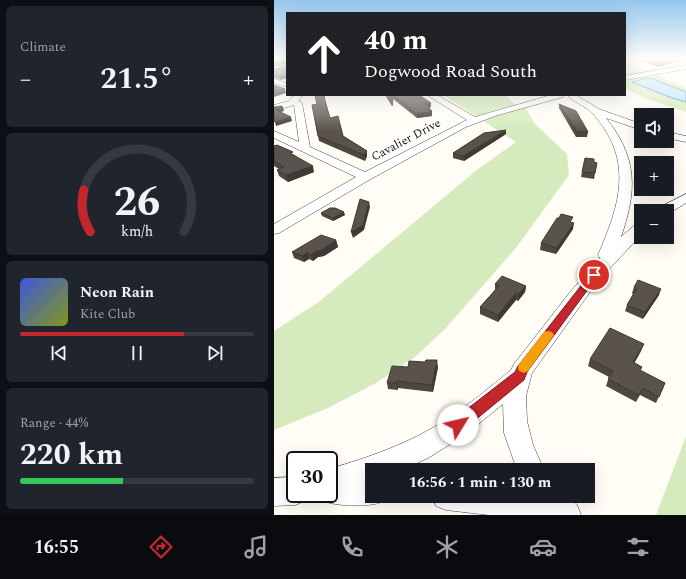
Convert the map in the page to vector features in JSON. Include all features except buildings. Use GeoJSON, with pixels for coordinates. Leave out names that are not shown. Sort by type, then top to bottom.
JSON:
{"type":"FeatureCollection","features":[{"type":"Feature","properties":{"kind":"street"},"geometry":{"type":"LineString","coordinates":[[433,96],[473,120]]}},
{"type":"Feature","properties":{"kind":"street","name":"Cavalier Drive"},"geometry":{"type":"LineString","coordinates":[[274,230],[364,177],[473,120],[557,96]]}},
{"type":"Feature","properties":{"kind":"street"},"geometry":{"type":"LineString","coordinates":[[573,96],[596,111],[634,125]]}},
{"type":"Feature","properties":{"kind":"street"},"geometry":{"type":"LineString","coordinates":[[274,108],[296,98],[301,112],[305,149]]}},
{"type":"Feature","properties":{"kind":"street"},"geometry":{"type":"LineString","coordinates":[[596,111],[609,128],[621,148],[626,168],[627,183],[622,213],[600,269]]}},
{"type":"Feature","properties":{"kind":"street"},"geometry":{"type":"LineString","coordinates":[[274,134],[364,177]]}},
{"type":"Feature","properties":{"kind":"street"},"geometry":{"type":"LineString","coordinates":[[674,136],[686,139]]}},
{"type":"Feature","properties":{"kind":"street"},"geometry":{"type":"LineString","coordinates":[[674,205],[686,198]]}},
{"type":"Feature","properties":{"kind":"street"},"geometry":{"type":"LineString","coordinates":[[528,463],[518,441],[514,421],[513,402],[516,385],[522,370],[600,269],[623,242],[634,233]]}},
{"type":"Feature","properties":{"kind":"street"},"geometry":{"type":"LineString","coordinates":[[338,481],[367,472],[410,454],[448,433],[479,410],[520,376]]}},
{"type":"Feature","properties":{"kind":"street"},"geometry":{"type":"LineString","coordinates":[[338,490],[365,492]]}},
{"type":"Feature","properties":{"kind":"street"},"geometry":{"type":"LineString","coordinates":[[274,492],[286,491]]}},
{"type":"Feature","properties":{"kind":"street"},"geometry":{"type":"LineString","coordinates":[[501,503],[519,506],[552,515]]}},
{"type":"Feature","properties":{"kind":"street"},"geometry":{"type":"LineString","coordinates":[[556,503],[567,515]]}},
{"type":"Feature","properties":{"kind":"green space"},"geometry":{"type":"Polygon","coordinates":[[[626,83],[675,83],[684,87],[686,89],[686,112],[644,98],[626,89],[626,83]]]}},
{"type":"Feature","properties":{"kind":"green space"},"geometry":{"type":"Polygon","coordinates":[[[445,96],[506,96],[519,108],[525,107],[535,124],[567,154],[569,175],[515,249],[445,329],[415,357],[376,383],[328,408],[274,430],[274,331],[320,301],[478,169],[516,142],[445,96]]]}},
{"type":"Feature","properties":{"kind":"green space"},"geometry":{"type":"Polygon","coordinates":[[[686,436],[686,515],[656,515],[686,436]]]}},
{"type":"Feature","properties":{"kind":"water"},"geometry":{"type":"Polygon","coordinates":[[[635,83],[663,83],[686,92],[686,102],[635,83]]]}},
{"type":"Feature","properties":{"kind":"slow traffic"},"geometry":{"type":"LineString","coordinates":[[524,368],[548,335]]}},
{"type":"Feature","properties":{"kind":"route"},"geometry":{"type":"LineString","coordinates":[[458,425],[479,410],[520,376],[522,370],[594,275]]}}]}
